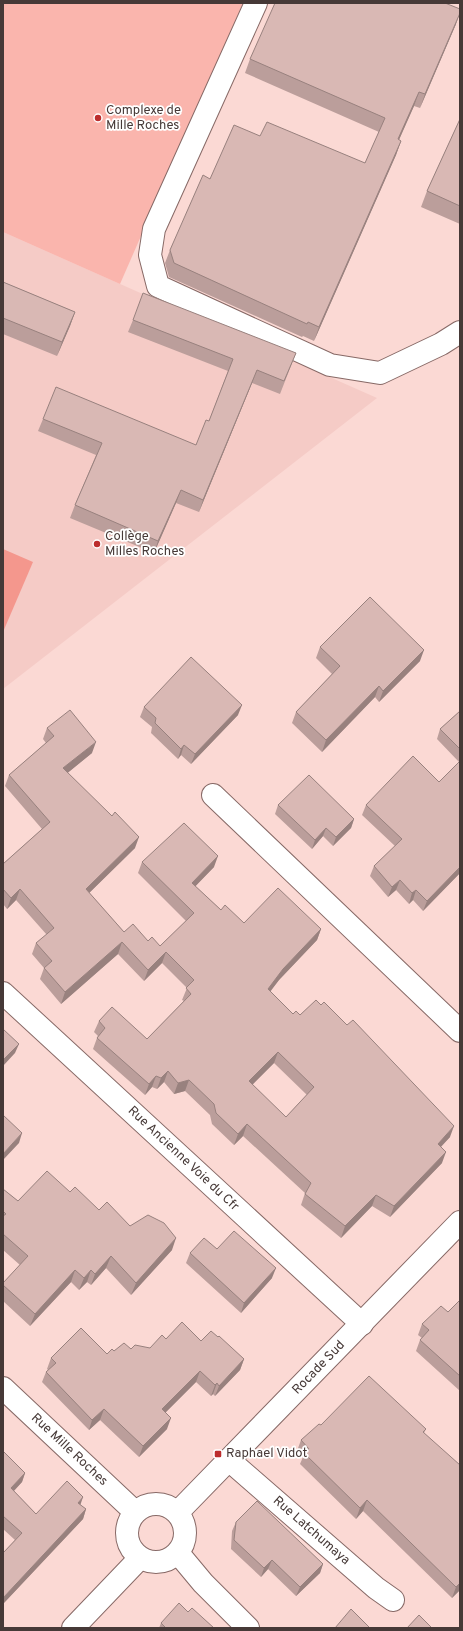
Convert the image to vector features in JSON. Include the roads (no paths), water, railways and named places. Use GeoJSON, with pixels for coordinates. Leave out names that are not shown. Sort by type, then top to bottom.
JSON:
{"type":"FeatureCollection","features":[{"type":"Feature","properties":{"kind":"street"},"geometry":{"type":"LineString","coordinates":[[256,3],[154,229],[150,255],[158,286],[330,365],[380,373],[441,344],[460,332]]}},
{"type":"Feature","properties":{"kind":"street"},"geometry":{"type":"LineString","coordinates":[[213,795],[460,1031]]}},
{"type":"Feature","properties":{"kind":"street","name":"Rue Ancienne Voie du Cfr"},"geometry":{"type":"LineString","coordinates":[[3,993],[362,1324]]}},
{"type":"Feature","properties":{"kind":"street","name":"Rocade Sud"},"geometry":{"type":"LineString","coordinates":[[177,1513],[230,1461],[460,1222]]}},
{"type":"Feature","properties":{"kind":"street","name":"Rue Mille Roches"},"geometry":{"type":"LineString","coordinates":[[3,1388],[135,1512]]}},
{"type":"Feature","properties":{"kind":"street","name":"Rue Latchumaya"},"geometry":{"type":"LineString","coordinates":[[230,1461],[376,1588],[393,1600]]}},
{"type":"Feature","properties":{"kind":"street"},"geometry":{"type":"LineString","coordinates":[[152,1504],[161,1504],[170,1507],[177,1513],[182,1521],[185,1538],[183,1546],[178,1553],[164,1562],[155,1563],[140,1558],[133,1553],[128,1545],[126,1527],[135,1512],[152,1504]]}},
{"type":"Feature","properties":{"kind":"street"},"geometry":{"type":"LineString","coordinates":[[178,1553],[203,1583],[248,1628]]}},
{"type":"Feature","properties":{"kind":"street"},"geometry":{"type":"LineString","coordinates":[[73,1628],[140,1558]]}},
{"type":"Feature","properties":{"kind":"place","name":"Complexe de Mille Roches"},"geometry":{"type":"Point","coordinates":[98,118]}},
{"type":"Feature","properties":{"kind":"place","name":"Collège Milles Roches"},"geometry":{"type":"Point","coordinates":[97,544]}},
{"type":"Feature","properties":{"kind":"place","name":"Raphael Vidot"},"geometry":{"type":"Point","coordinates":[218,1454]}}]}
